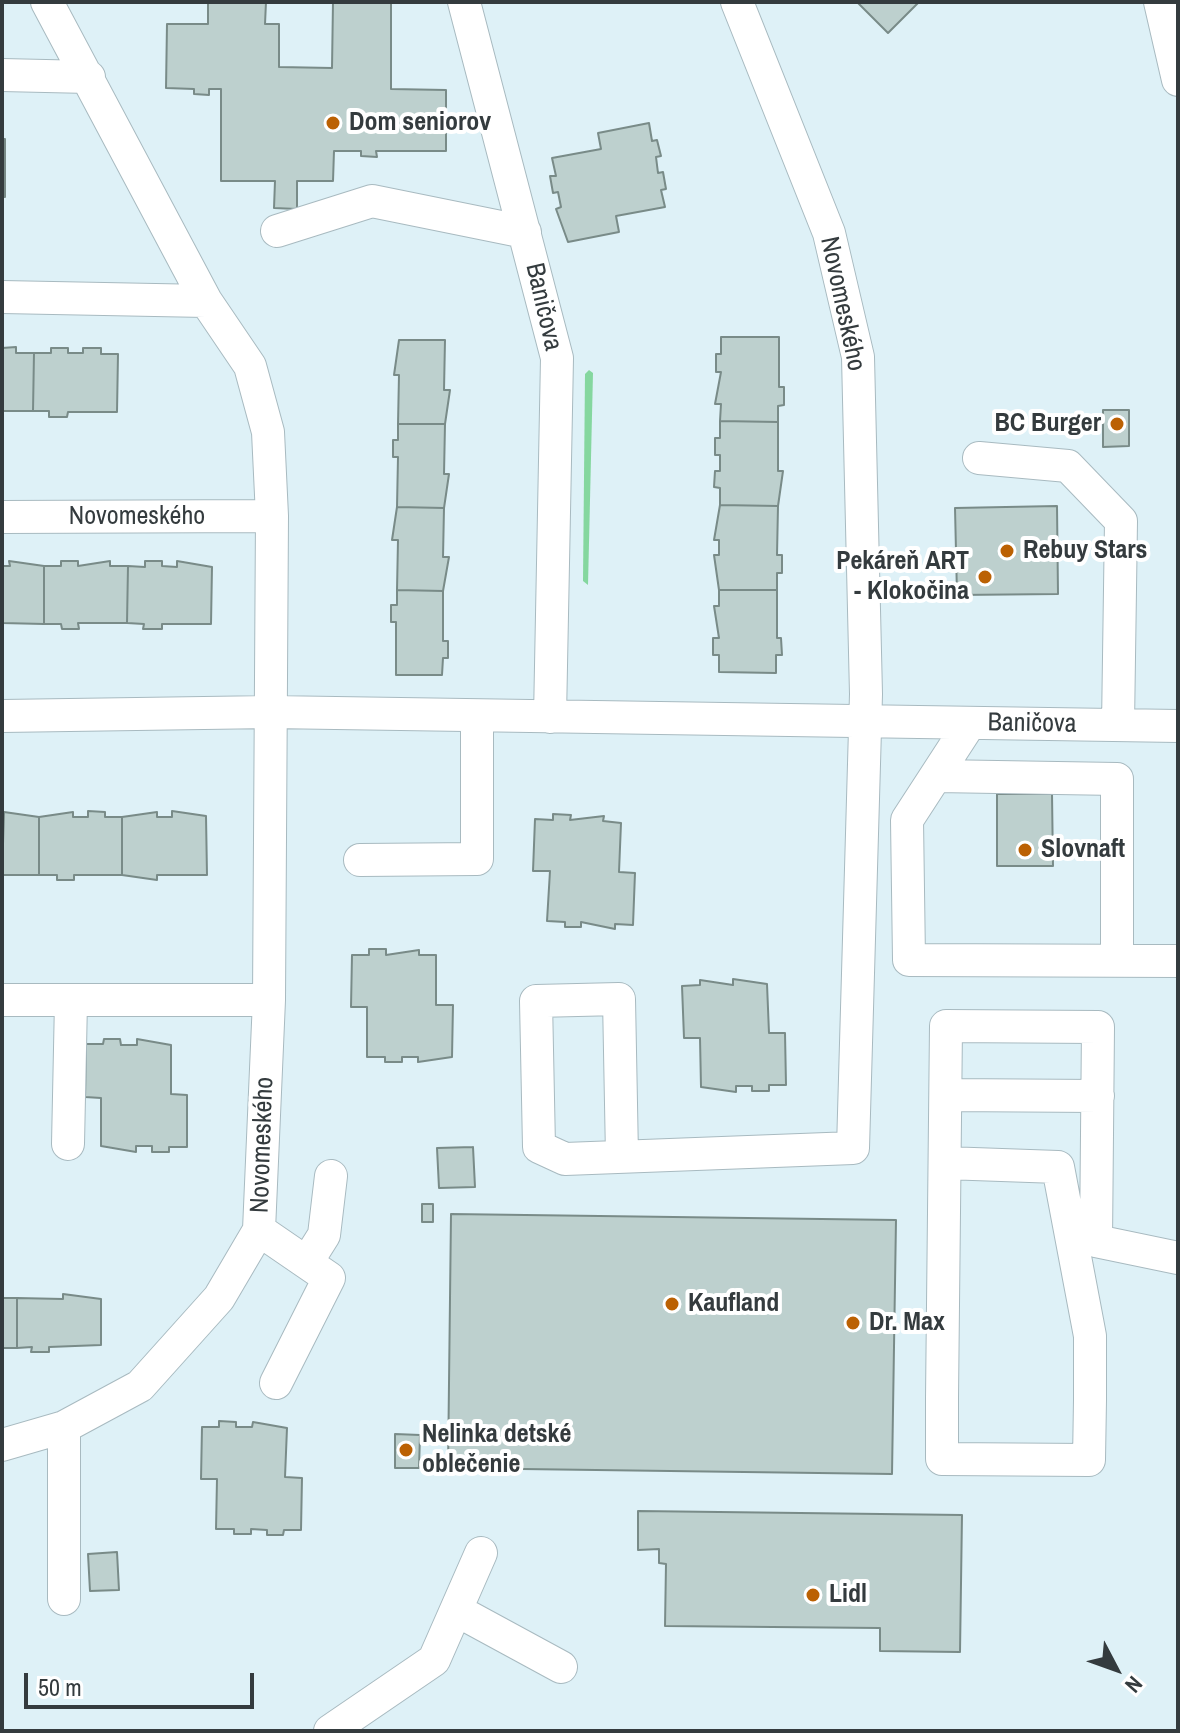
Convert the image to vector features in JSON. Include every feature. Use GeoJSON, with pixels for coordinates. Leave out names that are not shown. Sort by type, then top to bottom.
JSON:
{"type":"FeatureCollection","features":[{"type":"Feature","properties":{"kind":"street","name":"Novomeského"},"geometry":{"type":"LineString","coordinates":[[2,1445],[64,1427],[140,1386],[219,1298],[259,1230],[269,1000],[272,516],[268,432],[250,366],[206,301],[47,2]]}},
{"type":"Feature","properties":{"kind":"street","name":"Baničova"},"geometry":{"type":"LineString","coordinates":[[464,2],[557,358],[550,717]]}},
{"type":"Feature","properties":{"kind":"street","name":"Novomeského"},"geometry":{"type":"LineString","coordinates":[[622,1156],[853,1148],[865,719],[858,357],[829,233],[737,2]]}},
{"type":"Feature","properties":{"kind":"street"},"geometry":{"type":"LineString","coordinates":[[1160,2],[1178,80]]}},
{"type":"Feature","properties":{"kind":"street"},"geometry":{"type":"LineString","coordinates":[[2,75],[89,77]]}},
{"type":"Feature","properties":{"kind":"street"},"geometry":{"type":"LineString","coordinates":[[277,231],[372,201],[525,232]]}},
{"type":"Feature","properties":{"kind":"street"},"geometry":{"type":"LineString","coordinates":[[2,297],[206,301]]}},
{"type":"Feature","properties":{"kind":"street"},"geometry":{"type":"LineString","coordinates":[[979,458],[1068,466],[1121,521],[1118,725]]}},
{"type":"Feature","properties":{"kind":"street","name":"Novomeského"},"geometry":{"type":"LineString","coordinates":[[2,517],[272,516]]}},
{"type":"Feature","properties":{"kind":"street"},"geometry":{"type":"LineString","coordinates":[[2,716],[271,712]]}},
{"type":"Feature","properties":{"kind":"street","name":"Baničova"},"geometry":{"type":"LineString","coordinates":[[271,712],[1178,726]]}},
{"type":"Feature","properties":{"kind":"street"},"geometry":{"type":"LineString","coordinates":[[360,860],[477,859],[477,716]]}},
{"type":"Feature","properties":{"kind":"street"},"geometry":{"type":"LineString","coordinates":[[970,723],[907,820],[909,960],[1178,961]]}},
{"type":"Feature","properties":{"kind":"street"},"geometry":{"type":"LineString","coordinates":[[937,776],[1117,779],[1117,960]]}},
{"type":"Feature","properties":{"kind":"street"},"geometry":{"type":"LineString","coordinates":[[619,999],[622,1156],[565,1159],[539,1147],[536,1001],[619,999]]}},
{"type":"Feature","properties":{"kind":"street"},"geometry":{"type":"LineString","coordinates":[[2,1000],[269,1000]]}},
{"type":"Feature","properties":{"kind":"street"},"geometry":{"type":"LineString","coordinates":[[68,1144],[71,1001]]}},
{"type":"Feature","properties":{"kind":"street"},"geometry":{"type":"LineString","coordinates":[[945,1163],[1058,1167],[1090,1336],[1089,1460],[942,1459],[946,1026],[1098,1027],[1096,1241],[1178,1258]]}},
{"type":"Feature","properties":{"kind":"street"},"geometry":{"type":"LineString","coordinates":[[946,1095],[1098,1096]]}},
{"type":"Feature","properties":{"kind":"street"},"geometry":{"type":"LineString","coordinates":[[307,1262],[324,1235],[331,1176]]}},
{"type":"Feature","properties":{"kind":"street"},"geometry":{"type":"LineString","coordinates":[[259,1230],[329,1278],[276,1383]]}},
{"type":"Feature","properties":{"kind":"street"},"geometry":{"type":"LineString","coordinates":[[64,1427],[64,1599]]}},
{"type":"Feature","properties":{"kind":"street"},"geometry":{"type":"LineString","coordinates":[[330,1731],[434,1660],[481,1553]]}},
{"type":"Feature","properties":{"kind":"street"},"geometry":{"type":"LineString","coordinates":[[456,1610],[561,1667]]}},
{"type":"Feature","properties":{"kind":"green space"},"geometry":{"type":"Polygon","coordinates":[[[589,370],[593,373],[588,585],[583,581],[585,374],[589,370]]]}},
{"type":"Feature","properties":{"kind":"building","name":"Dom seniorov"},"geometry":{"type":"Polygon","coordinates":[[[208,2],[266,2],[265,24],[279,24],[279,67],[332,68],[333,2],[391,2],[391,89],[446,90],[446,151],[376,151],[377,157],[361,156],[361,151],[334,151],[333,181],[297,181],[297,209],[274,208],[275,181],[221,181],[221,89],[209,89],[209,95],[194,94],[194,89],[166,88],[167,24],[208,24],[208,2]]]}},
{"type":"Feature","properties":{"kind":"building"},"geometry":{"type":"Polygon","coordinates":[[[857,2],[919,2],[888,33],[857,2]]]}},
{"type":"Feature","properties":{"kind":"building"},"geometry":{"type":"Polygon","coordinates":[[[649,123],[652,141],[657,140],[661,156],[656,157],[658,173],[663,172],[666,189],[661,190],[665,207],[616,216],[619,232],[568,242],[556,209],[561,207],[558,192],[553,193],[550,176],[556,176],[552,158],[601,149],[598,133],[649,123]]]}},
{"type":"Feature","properties":{"kind":"building"},"geometry":{"type":"Polygon","coordinates":[[[2,139],[5,139],[5,197],[2,197],[2,139]]]}},
{"type":"Feature","properties":{"kind":"building"},"geometry":{"type":"Polygon","coordinates":[[[721,337],[779,337],[779,387],[784,387],[784,405],[778,406],[778,422],[720,421],[721,404],[715,404],[721,372],[716,372],[716,354],[721,354],[721,337]]]}},
{"type":"Feature","properties":{"kind":"building"},"geometry":{"type":"Polygon","coordinates":[[[399,340],[445,340],[444,390],[450,390],[445,424],[398,424],[399,375],[394,375],[399,340]]]}},
{"type":"Feature","properties":{"kind":"building"},"geometry":{"type":"Polygon","coordinates":[[[16,347],[16,353],[34,353],[33,411],[2,411],[2,348],[16,347]]]}},
{"type":"Feature","properties":{"kind":"building"},"geometry":{"type":"Polygon","coordinates":[[[51,348],[68,348],[68,353],[83,353],[83,348],[101,348],[101,354],[118,354],[117,412],[68,412],[67,417],[49,417],[49,411],[33,411],[34,353],[51,353],[51,348]]]}},
{"type":"Feature","properties":{"kind":"building"},"geometry":{"type":"Polygon","coordinates":[[[1103,410],[1129,410],[1129,446],[1103,447],[1103,410]]]}},
{"type":"Feature","properties":{"kind":"building"},"geometry":{"type":"Polygon","coordinates":[[[720,421],[778,422],[778,471],[783,471],[778,506],[720,505],[720,488],[714,487],[715,471],[720,471],[720,455],[715,455],[715,438],[720,438],[720,421]]]}},
{"type":"Feature","properties":{"kind":"building"},"geometry":{"type":"Polygon","coordinates":[[[398,424],[445,424],[444,474],[449,474],[444,508],[397,507],[398,457],[393,457],[393,440],[398,440],[398,424]]]}},
{"type":"Feature","properties":{"kind":"building"},"geometry":{"type":"Polygon","coordinates":[[[720,505],[778,506],[777,555],[782,555],[782,573],[777,573],[777,590],[719,590],[714,555],[719,555],[719,540],[714,540],[720,505]]]}},
{"type":"Feature","properties":{"kind":"building","name":"Rebuy Stars"},"geometry":{"type":"Polygon","coordinates":[[[1057,506],[1058,594],[957,595],[955,508],[1057,506]]]}},
{"type":"Feature","properties":{"kind":"building"},"geometry":{"type":"Polygon","coordinates":[[[397,507],[444,508],[443,557],[449,557],[443,591],[397,590],[398,540],[392,540],[397,507]]]}},
{"type":"Feature","properties":{"kind":"building"},"geometry":{"type":"Polygon","coordinates":[[[9,561],[44,566],[44,624],[2,623],[2,566],[10,566],[9,561]]]}},
{"type":"Feature","properties":{"kind":"building"},"geometry":{"type":"Polygon","coordinates":[[[61,561],[78,561],[78,566],[110,561],[110,566],[128,566],[127,623],[78,623],[79,629],[62,629],[61,624],[44,624],[44,566],[61,566],[61,561]]]}},
{"type":"Feature","properties":{"kind":"building"},"geometry":{"type":"Polygon","coordinates":[[[145,561],[162,561],[162,566],[177,567],[177,561],[212,567],[211,624],[162,624],[162,629],[143,629],[144,624],[127,623],[128,566],[145,567],[145,561]]]}},
{"type":"Feature","properties":{"kind":"building"},"geometry":{"type":"Polygon","coordinates":[[[397,590],[443,591],[443,641],[448,641],[448,658],[443,658],[442,675],[396,675],[396,622],[391,622],[391,605],[397,605],[397,590]]]}},
{"type":"Feature","properties":{"kind":"building"},"geometry":{"type":"Polygon","coordinates":[[[719,590],[777,590],[777,638],[781,638],[782,655],[776,655],[776,673],[719,672],[719,655],[713,655],[713,638],[719,638],[714,606],[719,606],[719,590]]]}},
{"type":"Feature","properties":{"kind":"building"},"geometry":{"type":"Polygon","coordinates":[[[997,794],[1052,794],[1053,866],[997,866],[997,794]]]}},
{"type":"Feature","properties":{"kind":"building"},"geometry":{"type":"Polygon","coordinates":[[[88,811],[105,812],[105,817],[122,817],[122,875],[74,875],[74,880],[57,880],[57,875],[39,875],[39,817],[73,812],[73,817],[88,817],[88,811]]]}},
{"type":"Feature","properties":{"kind":"building"},"geometry":{"type":"Polygon","coordinates":[[[172,811],[206,816],[207,875],[157,875],[157,880],[122,875],[122,817],[157,812],[157,817],[172,817],[172,811]]]}},
{"type":"Feature","properties":{"kind":"building"},"geometry":{"type":"Polygon","coordinates":[[[4,812],[39,817],[39,875],[2,875],[4,812]]]}},
{"type":"Feature","properties":{"kind":"building"},"geometry":{"type":"Polygon","coordinates":[[[553,814],[571,815],[570,820],[604,816],[603,821],[621,823],[619,872],[635,873],[633,925],[615,924],[615,929],[581,922],[581,927],[565,927],[565,922],[547,921],[550,871],[533,871],[535,819],[553,820],[553,814]]]}},
{"type":"Feature","properties":{"kind":"building"},"geometry":{"type":"Polygon","coordinates":[[[369,949],[386,949],[386,955],[419,950],[419,955],[436,955],[436,1005],[453,1005],[452,1057],[418,1062],[418,1057],[402,1057],[402,1062],[385,1062],[385,1057],[367,1057],[367,1007],[351,1007],[352,955],[369,955],[369,949]]]}},
{"type":"Feature","properties":{"kind":"building"},"geometry":{"type":"Polygon","coordinates":[[[733,979],[767,984],[769,1033],[785,1033],[786,1085],[769,1085],[769,1091],[752,1091],[752,1086],[736,1086],[736,1092],[701,1087],[700,1038],[684,1038],[682,986],[700,985],[700,980],[733,985],[733,979]]]}},
{"type":"Feature","properties":{"kind":"building"},"geometry":{"type":"Polygon","coordinates":[[[104,1039],[120,1039],[121,1045],[137,1045],[137,1039],[171,1045],[171,1094],[187,1095],[187,1147],[169,1147],[169,1152],[152,1152],[152,1146],[136,1146],[136,1152],[101,1146],[101,1098],[85,1097],[86,1044],[103,1044],[104,1039]]]}},
{"type":"Feature","properties":{"kind":"building"},"geometry":{"type":"Polygon","coordinates":[[[473,1147],[475,1187],[439,1188],[437,1148],[473,1147]]]}},
{"type":"Feature","properties":{"kind":"building"},"geometry":{"type":"Polygon","coordinates":[[[422,1204],[433,1204],[433,1222],[422,1222],[422,1204]]]}},
{"type":"Feature","properties":{"kind":"building","name":"Kaufland"},"geometry":{"type":"Polygon","coordinates":[[[451,1214],[896,1220],[892,1474],[448,1468],[451,1214]]]}},
{"type":"Feature","properties":{"kind":"building"},"geometry":{"type":"Polygon","coordinates":[[[63,1294],[101,1299],[101,1345],[49,1347],[49,1352],[31,1352],[32,1347],[17,1348],[17,1298],[63,1299],[63,1294]]]}},
{"type":"Feature","properties":{"kind":"building"},"geometry":{"type":"Polygon","coordinates":[[[2,1298],[17,1298],[17,1348],[2,1348],[2,1298]]]}},
{"type":"Feature","properties":{"kind":"building"},"geometry":{"type":"Polygon","coordinates":[[[219,1421],[236,1422],[236,1427],[252,1427],[253,1422],[287,1428],[285,1477],[302,1478],[301,1530],[284,1530],[283,1535],[267,1535],[267,1530],[251,1529],[251,1534],[234,1534],[234,1529],[216,1529],[217,1479],[201,1479],[202,1427],[219,1427],[219,1421]]]}},
{"type":"Feature","properties":{"kind":"building"},"geometry":{"type":"Polygon","coordinates":[[[395,1434],[420,1435],[419,1468],[395,1468],[395,1434]]]}},
{"type":"Feature","properties":{"kind":"building","name":"Lidl"},"geometry":{"type":"Polygon","coordinates":[[[638,1511],[962,1515],[960,1652],[880,1651],[880,1628],[665,1626],[666,1564],[659,1563],[659,1549],[638,1550],[638,1511]]]}},
{"type":"Feature","properties":{"kind":"building"},"geometry":{"type":"Polygon","coordinates":[[[117,1552],[119,1590],[90,1591],[88,1554],[117,1552]]]}},
{"type":"Feature","properties":{"kind":"place","name":"Dom seniorov"},"geometry":{"type":"Point","coordinates":[333,123]}},
{"type":"Feature","properties":{"kind":"place","name":"BC Burger"},"geometry":{"type":"Point","coordinates":[1117,424]}},
{"type":"Feature","properties":{"kind":"place","name":"Rebuy Stars"},"geometry":{"type":"Point","coordinates":[1007,551]}},
{"type":"Feature","properties":{"kind":"place","name":"Pekáreň ART - Klokočina"},"geometry":{"type":"Point","coordinates":[985,577]}},
{"type":"Feature","properties":{"kind":"place","name":"Slovnaft"},"geometry":{"type":"Point","coordinates":[1025,850]}},
{"type":"Feature","properties":{"kind":"place","name":"Kaufland"},"geometry":{"type":"Point","coordinates":[672,1304]}},
{"type":"Feature","properties":{"kind":"place","name":"Dr. Max"},"geometry":{"type":"Point","coordinates":[853,1323]}},
{"type":"Feature","properties":{"kind":"place","name":"Nelinka detské oblečenie"},"geometry":{"type":"Point","coordinates":[406,1450]}},
{"type":"Feature","properties":{"kind":"place","name":"Lidl"},"geometry":{"type":"Point","coordinates":[813,1595]}}]}
